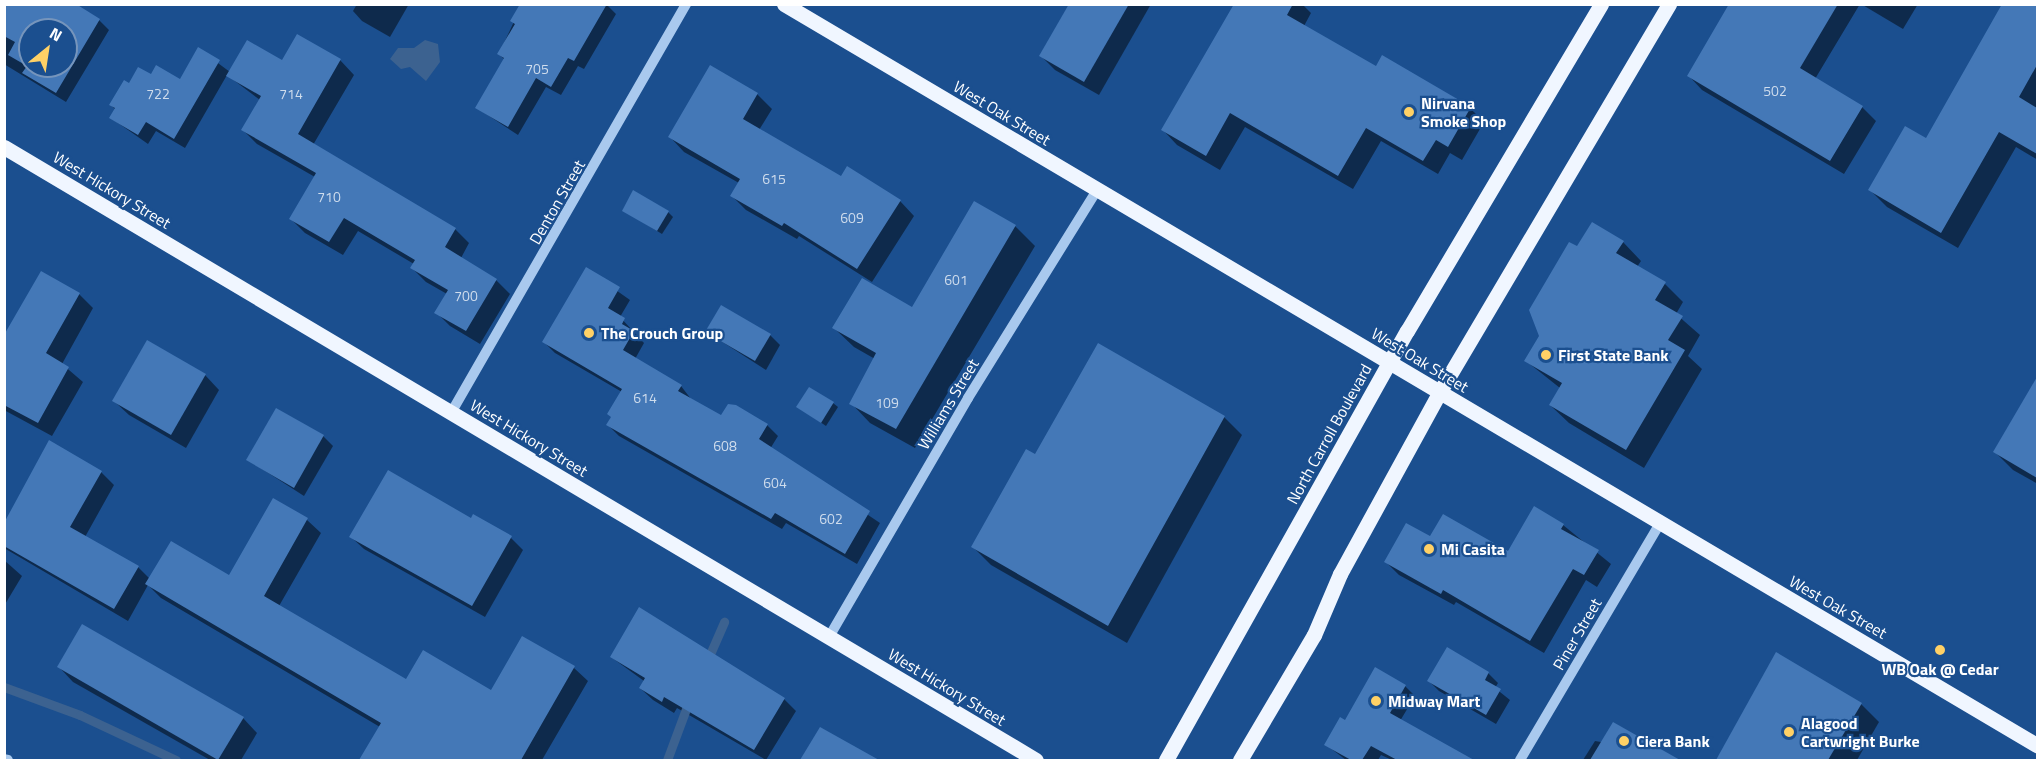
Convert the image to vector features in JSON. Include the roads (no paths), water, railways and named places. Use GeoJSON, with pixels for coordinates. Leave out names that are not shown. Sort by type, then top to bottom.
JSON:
{"type":"FeatureCollection","features":[{"type":"Feature","properties":{"kind":"main road","name":"West Oak Street"},"geometry":{"type":"LineString","coordinates":[[784,4],[2037,746]]}},
{"type":"Feature","properties":{"kind":"main road","name":"North Carroll Boulevard"},"geometry":{"type":"LineString","coordinates":[[1166,760],[1389,363],[1601,4]]}},
{"type":"Feature","properties":{"kind":"main road"},"geometry":{"type":"LineString","coordinates":[[1240,760],[1314,635],[1340,574],[1438,393],[1669,4]]}},
{"type":"Feature","properties":{"kind":"main road","name":"West Hickory Street"},"geometry":{"type":"LineString","coordinates":[[4,147],[1036,760]]}},
{"type":"Feature","properties":{"kind":"street","name":"Denton Street"},"geometry":{"type":"LineString","coordinates":[[451,413],[686,4]]}},
{"type":"Feature","properties":{"kind":"street","name":"Williams Street"},"geometry":{"type":"LineString","coordinates":[[829,637],[968,398],[1097,190]]}},
{"type":"Feature","properties":{"kind":"street","name":"Piner Street"},"geometry":{"type":"LineString","coordinates":[[1520,760],[1660,523]]}},
{"type":"Feature","properties":{"kind":"water"},"geometry":{"type":"Polygon","coordinates":[[[425,40],[438,44],[440,62],[426,81],[410,67],[401,69],[390,59],[398,48],[414,48],[425,40]]]}},
{"type":"Feature","properties":{"kind":"waterway"},"geometry":{"type":"LineString","coordinates":[[707,661],[724,622]]}},
{"type":"Feature","properties":{"kind":"waterway"},"geometry":{"type":"LineString","coordinates":[[4,687],[80,715],[176,760]]}},
{"type":"Feature","properties":{"kind":"waterway"},"geometry":{"type":"LineString","coordinates":[[667,760],[690,698]]}},
{"type":"Feature","properties":{"kind":"place","name":"Nirvana Smoke Shop"},"geometry":{"type":"Point","coordinates":[1409,112]}},
{"type":"Feature","properties":{"kind":"place","name":"The Crouch Group"},"geometry":{"type":"Point","coordinates":[589,333]}},
{"type":"Feature","properties":{"kind":"place","name":"First State Bank"},"geometry":{"type":"Point","coordinates":[1546,355]}},
{"type":"Feature","properties":{"kind":"place","name":"Mi Casita"},"geometry":{"type":"Point","coordinates":[1429,549]}},
{"type":"Feature","properties":{"kind":"place","name":"WB Oak @ Cedar"},"geometry":{"type":"Point","coordinates":[1940,650]}},
{"type":"Feature","properties":{"kind":"place","name":"Midway Mart"},"geometry":{"type":"Point","coordinates":[1376,701]}},
{"type":"Feature","properties":{"kind":"place","name":"Alagood Cartwright Burke"},"geometry":{"type":"Point","coordinates":[1789,732]}},
{"type":"Feature","properties":{"kind":"place","name":"Ciera Bank"},"geometry":{"type":"Point","coordinates":[1624,741]}}]}
